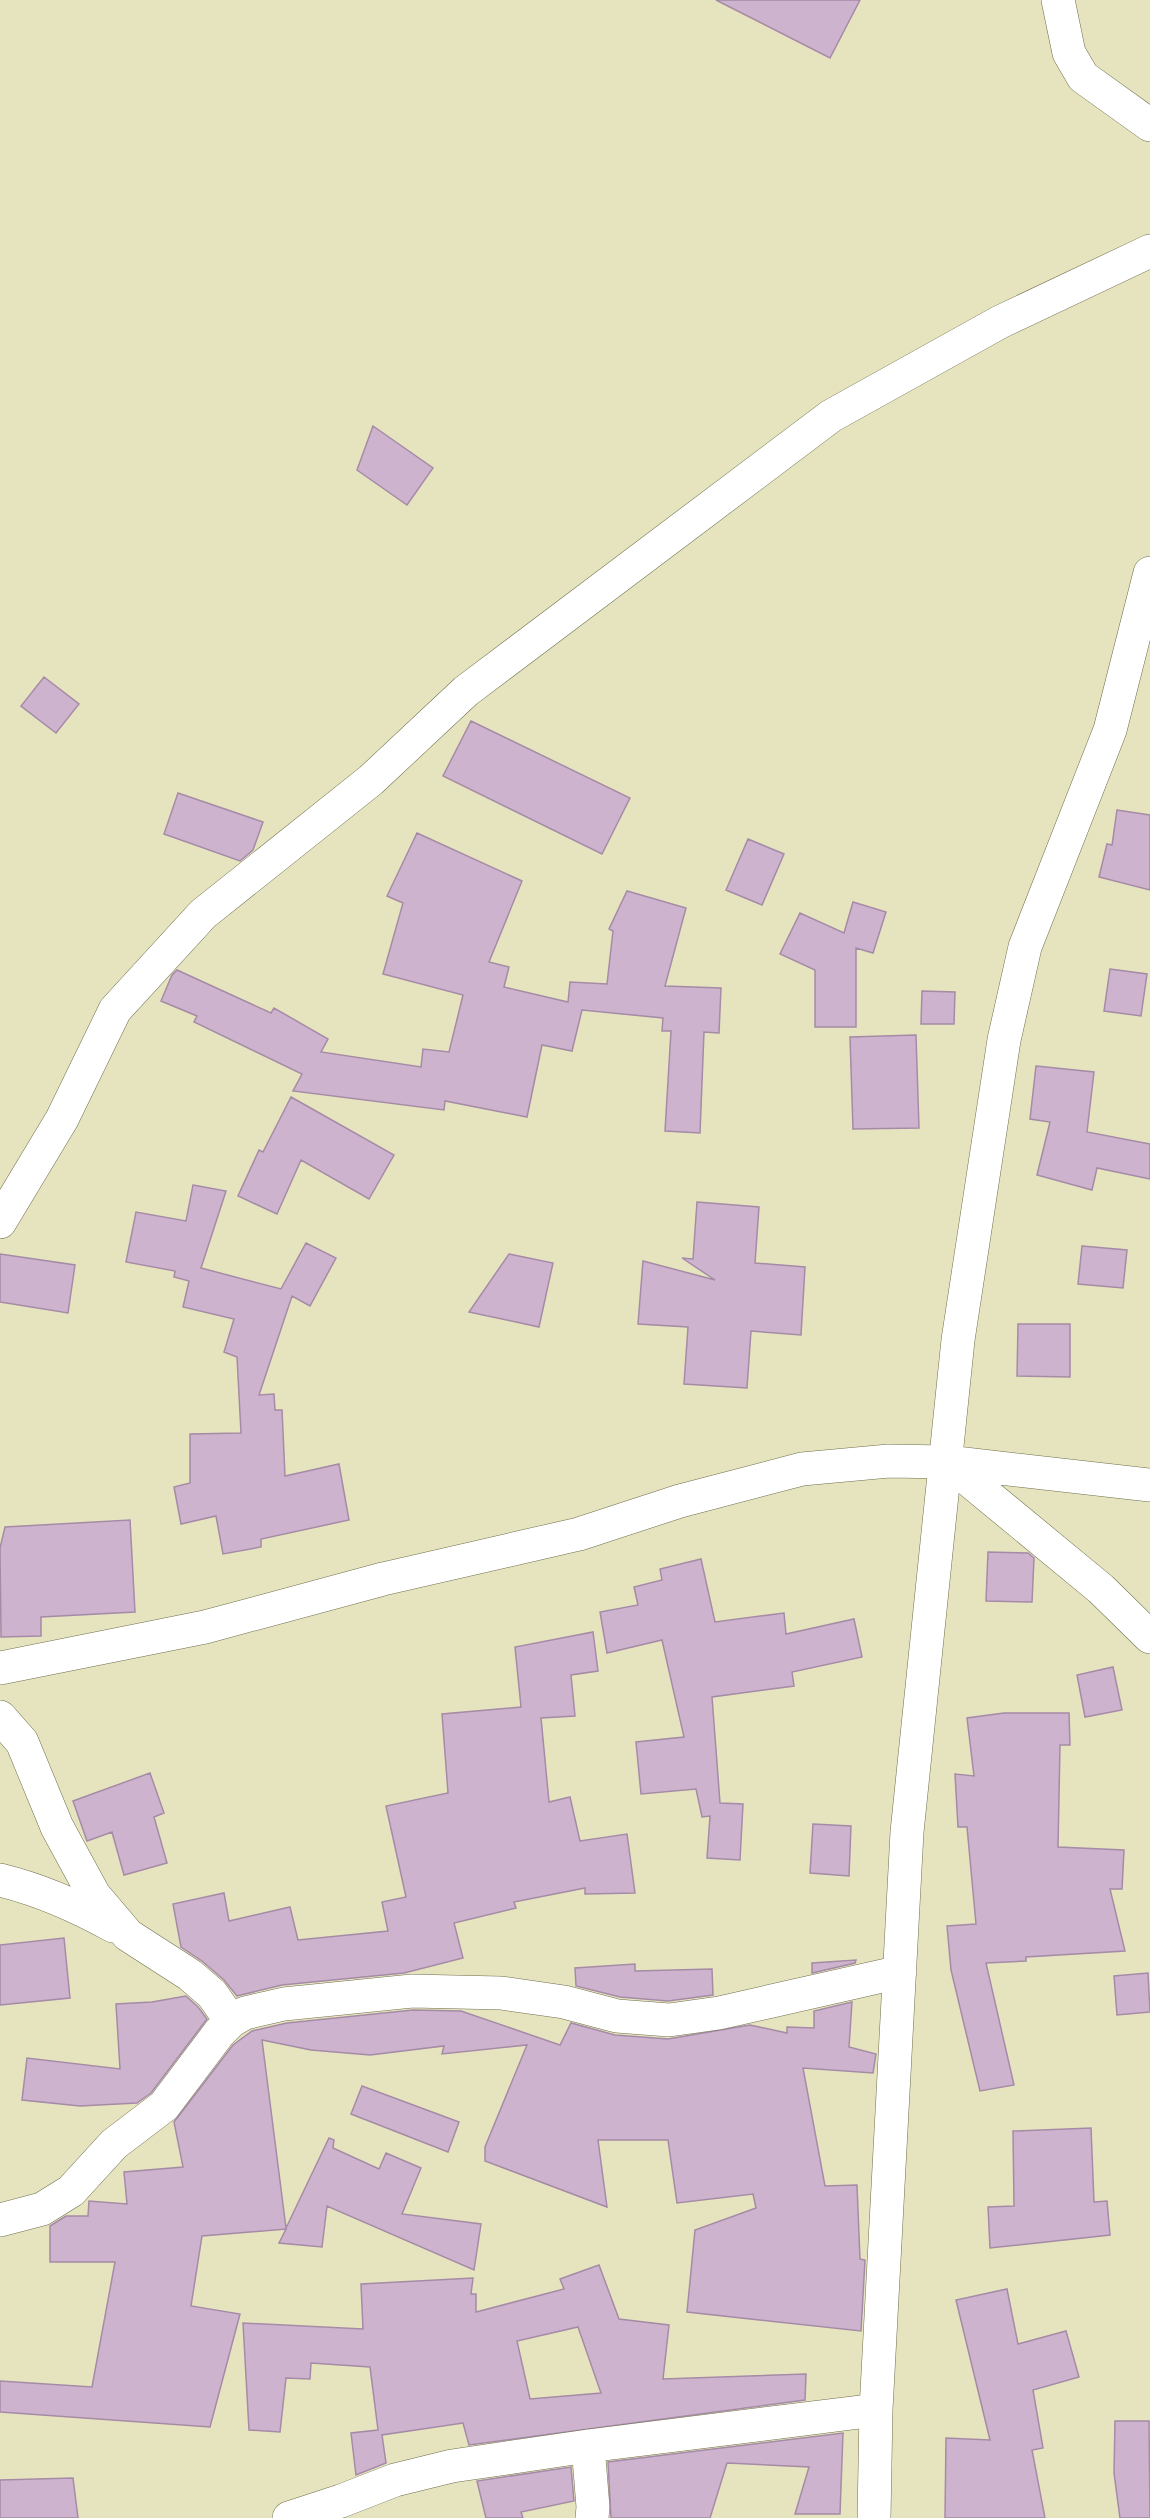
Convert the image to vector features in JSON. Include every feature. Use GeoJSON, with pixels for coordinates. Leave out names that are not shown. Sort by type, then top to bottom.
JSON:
{"type":"FeatureCollection","features":[{"type":"Feature","properties":{"kind":"street"},"geometry":{"type":"LineString","coordinates":[[1058,0],[1069,53],[1083,77],[1150,125]]}},
{"type":"Feature","properties":{"kind":"street"},"geometry":{"type":"LineString","coordinates":[[0,1222],[62,1119],[115,1010],[203,914],[371,780],[466,691],[831,417],[1000,322],[1150,251]]}},
{"type":"Feature","properties":{"kind":"street"},"geometry":{"type":"LineString","coordinates":[[874,2518],[876,2410],[907,1832],[958,1340],[1004,1040],[1025,947],[1110,730],[1145,615],[1150,573]]}},
{"type":"Feature","properties":{"kind":"street"},"geometry":{"type":"LineString","coordinates":[[0,1668],[205,1627],[362,1584],[579,1534],[680,1501],[802,1469],[889,1461],[947,1462],[1150,1485]]}},
{"type":"Feature","properties":{"kind":"street"},"geometry":{"type":"LineString","coordinates":[[947,1462],[1101,1589],[1150,1637]]}},
{"type":"Feature","properties":{"kind":"street"},"geometry":{"type":"LineString","coordinates":[[0,1717],[22,1742],[57,1827],[94,1895],[128,1935]]}},
{"type":"Feature","properties":{"kind":"street"},"geometry":{"type":"LineString","coordinates":[[0,1880],[32,1888],[80,1908],[128,1935],[190,1975],[212,1994],[231,2021]]}},
{"type":"Feature","properties":{"kind":"street"},"geometry":{"type":"LineString","coordinates":[[0,2220],[42,2208],[71,2191],[114,2144],[164,2106],[231,2021],[245,2013],[284,2004],[412,1991],[501,1993],[564,2002],[617,2016],[669,2020],[718,2013],[900,1972]]}},
{"type":"Feature","properties":{"kind":"street"},"geometry":{"type":"LineString","coordinates":[[289,2518],[395,2480],[452,2466],[588,2446],[876,2410]]}},
{"type":"Feature","properties":{"kind":"street"},"geometry":{"type":"LineString","coordinates":[[588,2446],[593,2507],[591,2518]]}},
{"type":"Feature","properties":{"kind":"building"},"geometry":{"type":"Polygon","coordinates":[[[716,0],[860,0],[830,58],[716,0]]]}},
{"type":"Feature","properties":{"kind":"building"},"geometry":{"type":"Polygon","coordinates":[[[373,426],[433,468],[407,505],[357,470],[373,426]]]}},
{"type":"Feature","properties":{"kind":"building"},"geometry":{"type":"Polygon","coordinates":[[[44,677],[79,704],[56,733],[21,706],[44,677]]]}},
{"type":"Feature","properties":{"kind":"building"},"geometry":{"type":"Polygon","coordinates":[[[471,721],[630,798],[602,854],[443,776],[471,721]]]}},
{"type":"Feature","properties":{"kind":"building"},"geometry":{"type":"Polygon","coordinates":[[[178,793],[263,822],[253,850],[240,861],[164,834],[178,793]]]}},
{"type":"Feature","properties":{"kind":"building"},"geometry":{"type":"Polygon","coordinates":[[[1117,810],[1150,815],[1150,890],[1099,877],[1107,844],[1112,845],[1117,810]]]}},
{"type":"Feature","properties":{"kind":"building"},"geometry":{"type":"Polygon","coordinates":[[[417,833],[522,881],[489,962],[509,967],[504,987],[568,1002],[570,982],[607,984],[613,931],[609,929],[627,891],[686,908],[665,986],[721,988],[719,1033],[704,1032],[700,1133],[665,1131],[671,1031],[662,1031],[663,1018],[582,1010],[572,1051],[542,1045],[527,1117],[445,1101],[444,1110],[293,1091],[302,1074],[194,1022],[197,1016],[161,1001],[172,975],[177,970],[271,1013],[274,1008],[328,1039],[321,1052],[421,1067],[423,1049],[449,1052],[463,995],[383,974],[403,903],[387,896],[417,833]]]}},
{"type":"Feature","properties":{"kind":"building"},"geometry":{"type":"Polygon","coordinates":[[[748,839],[784,854],[762,905],[726,890],[748,839]]]}},
{"type":"Feature","properties":{"kind":"building"},"geometry":{"type":"Polygon","coordinates":[[[853,902],[886,912],[873,953],[856,948],[856,1027],[815,1027],[815,970],[780,954],[800,913],[844,933],[853,902]]]}},
{"type":"Feature","properties":{"kind":"building"},"geometry":{"type":"Polygon","coordinates":[[[1110,969],[1147,974],[1141,1016],[1104,1011],[1110,969]]]}},
{"type":"Feature","properties":{"kind":"building"},"geometry":{"type":"Polygon","coordinates":[[[922,991],[955,992],[954,1024],[921,1024],[922,991]]]}},
{"type":"Feature","properties":{"kind":"building"},"geometry":{"type":"Polygon","coordinates":[[[916,1035],[919,1128],[853,1129],[850,1037],[916,1035]]]}},
{"type":"Feature","properties":{"kind":"building"},"geometry":{"type":"Polygon","coordinates":[[[1036,1066],[1094,1072],[1087,1132],[1150,1144],[1150,1179],[1097,1168],[1092,1190],[1037,1175],[1050,1122],[1030,1119],[1036,1066]]]}},
{"type":"Feature","properties":{"kind":"building"},"geometry":{"type":"Polygon","coordinates":[[[291,1097],[394,1155],[369,1199],[301,1160],[277,1214],[238,1196],[259,1150],[263,1152],[291,1097]]]}},
{"type":"Feature","properties":{"kind":"building"},"geometry":{"type":"Polygon","coordinates":[[[193,1185],[226,1191],[201,1268],[281,1289],[306,1243],[336,1258],[310,1306],[292,1296],[259,1395],[274,1394],[275,1410],[282,1410],[285,1476],[339,1464],[349,1520],[261,1539],[261,1547],[223,1554],[216,1516],[181,1524],[174,1487],[190,1483],[190,1434],[241,1433],[237,1357],[224,1352],[234,1319],[183,1307],[189,1281],[174,1277],[175,1271],[126,1262],[136,1212],[186,1221],[193,1185]]]}},
{"type":"Feature","properties":{"kind":"building"},"geometry":{"type":"Polygon","coordinates":[[[697,1202],[759,1207],[755,1263],[805,1267],[801,1335],[751,1331],[747,1388],[684,1384],[688,1327],[638,1324],[643,1261],[715,1280],[682,1258],[693,1259],[697,1202]]]}},
{"type":"Feature","properties":{"kind":"building"},"geometry":{"type":"Polygon","coordinates":[[[1082,1246],[1127,1250],[1123,1288],[1078,1284],[1082,1246]]]}},
{"type":"Feature","properties":{"kind":"building"},"geometry":{"type":"Polygon","coordinates":[[[0,1254],[75,1265],[68,1313],[0,1302],[0,1254]]]}},
{"type":"Feature","properties":{"kind":"building"},"geometry":{"type":"Polygon","coordinates":[[[509,1254],[553,1263],[539,1327],[469,1312],[509,1254]]]}},
{"type":"Feature","properties":{"kind":"building"},"geometry":{"type":"Polygon","coordinates":[[[1018,1324],[1070,1324],[1070,1377],[1017,1376],[1018,1324]]]}},
{"type":"Feature","properties":{"kind":"building"},"geometry":{"type":"Polygon","coordinates":[[[130,1520],[135,1612],[41,1617],[41,1636],[1,1637],[0,1548],[5,1527],[130,1520]]]}},
{"type":"Feature","properties":{"kind":"building"},"geometry":{"type":"Polygon","coordinates":[[[988,1552],[1028,1553],[1034,1558],[1032,1602],[986,1601],[988,1552]]]}},
{"type":"Feature","properties":{"kind":"building"},"geometry":{"type":"Polygon","coordinates":[[[701,1559],[715,1622],[784,1613],[786,1634],[854,1619],[862,1657],[792,1672],[794,1686],[712,1697],[720,1803],[743,1804],[740,1860],[707,1858],[710,1816],[702,1817],[696,1789],[641,1794],[636,1742],[684,1737],[662,1640],[607,1653],[600,1612],[638,1605],[634,1587],[662,1580],[660,1569],[701,1559]]]}},
{"type":"Feature","properties":{"kind":"building"},"geometry":{"type":"Polygon","coordinates":[[[593,1632],[598,1671],[571,1675],[575,1716],[541,1718],[549,1802],[570,1797],[580,1841],[627,1834],[635,1893],[585,1894],[585,1888],[514,1902],[516,1908],[454,1923],[463,1958],[404,1973],[282,1985],[237,1996],[224,1980],[181,1947],[173,1904],[224,1893],[229,1921],[290,1907],[298,1940],[388,1931],[382,1902],[406,1897],[386,1806],[448,1793],[442,1714],[521,1707],[515,1647],[593,1632]]]}},
{"type":"Feature","properties":{"kind":"building"},"geometry":{"type":"Polygon","coordinates":[[[1113,1667],[1122,1710],[1085,1717],[1077,1675],[1113,1667]]]}},
{"type":"Feature","properties":{"kind":"building"},"geometry":{"type":"Polygon","coordinates":[[[1004,1713],[1069,1713],[1070,1745],[1060,1745],[1058,1847],[1124,1850],[1122,1889],[1110,1889],[1125,1951],[1026,1957],[1026,1961],[986,1963],[1014,2085],[980,2091],[951,1970],[947,1926],[976,1924],[967,1827],[958,1827],[955,1774],[974,1776],[967,1718],[1004,1713]]]}},
{"type":"Feature","properties":{"kind":"building"},"geometry":{"type":"Polygon","coordinates":[[[150,1773],[164,1813],[154,1817],[167,1863],[124,1875],[112,1832],[87,1841],[73,1801],[150,1773]]]}},
{"type":"Feature","properties":{"kind":"building"},"geometry":{"type":"Polygon","coordinates":[[[813,1824],[851,1826],[849,1876],[810,1873],[813,1824]]]}},
{"type":"Feature","properties":{"kind":"building"},"geometry":{"type":"Polygon","coordinates":[[[64,1938],[70,1998],[0,2005],[0,1945],[64,1938]]]}},
{"type":"Feature","properties":{"kind":"building"},"geometry":{"type":"Polygon","coordinates":[[[856,1960],[855,1963],[812,1973],[812,1963],[856,1960]]]}},
{"type":"Feature","properties":{"kind":"building"},"geometry":{"type":"Polygon","coordinates":[[[635,1964],[635,1971],[712,1969],[713,1995],[668,2001],[620,1997],[576,1986],[575,1968],[635,1964]]]}},
{"type":"Feature","properties":{"kind":"building"},"geometry":{"type":"Polygon","coordinates":[[[1148,1973],[1150,2012],[1117,2015],[1114,1976],[1148,1973]]]}},
{"type":"Feature","properties":{"kind":"building"},"geometry":{"type":"Polygon","coordinates":[[[186,1996],[207,2019],[151,2093],[137,2103],[80,2106],[22,2100],[27,2058],[120,2069],[116,2004],[152,2002],[186,1996]]]}},
{"type":"Feature","properties":{"kind":"building"},"geometry":{"type":"Polygon","coordinates":[[[852,2002],[849,2047],[876,2054],[873,2073],[803,2068],[825,2186],[857,2185],[860,2259],[865,2260],[861,2331],[687,2312],[695,2230],[756,2208],[753,2194],[677,2203],[668,2140],[598,2140],[607,2207],[485,2161],[485,2147],[527,2045],[442,2054],[444,2046],[370,2055],[311,2050],[262,2040],[286,2228],[329,2138],[334,2140],[333,2148],[379,2169],[386,2153],[421,2168],[402,2214],[481,2224],[474,2270],[327,2206],[322,2247],[279,2243],[286,2229],[202,2236],[191,2306],[240,2314],[210,2427],[0,2412],[0,2381],[92,2387],[115,2262],[50,2262],[50,2226],[66,2216],[88,2216],[89,2201],[127,2204],[124,2172],[183,2167],[174,2122],[233,2045],[252,2031],[287,2023],[413,2010],[461,2011],[560,2045],[571,2023],[615,2035],[668,2039],[750,2025],[787,2033],[787,2027],[814,2028],[814,2011],[852,2002]]]}},
{"type":"Feature","properties":{"kind":"building"},"geometry":{"type":"Polygon","coordinates":[[[362,2086],[459,2122],[448,2152],[351,2114],[362,2086]]]}},
{"type":"Feature","properties":{"kind":"building"},"geometry":{"type":"Polygon","coordinates":[[[1091,2128],[1094,2202],[1107,2201],[1110,2235],[990,2248],[988,2207],[1014,2206],[1013,2131],[1091,2128]]]}},
{"type":"Feature","properties":{"kind":"building"},"geometry":{"type":"Polygon","coordinates":[[[599,2265],[619,2319],[669,2325],[663,2379],[806,2374],[805,2400],[469,2445],[463,2423],[382,2435],[386,2463],[356,2475],[351,2433],[378,2430],[370,2367],[311,2363],[310,2379],[286,2378],[280,2432],[249,2430],[243,2323],[363,2329],[361,2284],[473,2278],[471,2294],[476,2294],[476,2312],[564,2289],[560,2279],[599,2265]],[[578,2327],[517,2341],[530,2399],[601,2393],[578,2327]]]}},
{"type":"Feature","properties":{"kind":"building"},"geometry":{"type":"Polygon","coordinates":[[[1007,2289],[1018,2344],[1066,2331],[1079,2377],[1033,2390],[1043,2448],[1032,2450],[1045,2518],[945,2518],[946,2438],[990,2440],[956,2300],[1007,2289]]]}},
{"type":"Feature","properties":{"kind":"building"},"geometry":{"type":"Polygon","coordinates":[[[1115,2421],[1149,2421],[1150,2518],[1120,2518],[1114,2473],[1115,2421]]]}},
{"type":"Feature","properties":{"kind":"building"},"geometry":{"type":"Polygon","coordinates":[[[843,2433],[840,2514],[795,2514],[809,2467],[727,2463],[710,2518],[611,2518],[608,2462],[843,2433]]]}},
{"type":"Feature","properties":{"kind":"building"},"geometry":{"type":"Polygon","coordinates":[[[571,2467],[574,2501],[521,2512],[523,2518],[486,2518],[477,2481],[571,2467]]]}},
{"type":"Feature","properties":{"kind":"building"},"geometry":{"type":"Polygon","coordinates":[[[73,2478],[78,2518],[0,2518],[0,2480],[73,2478]]]}}]}
